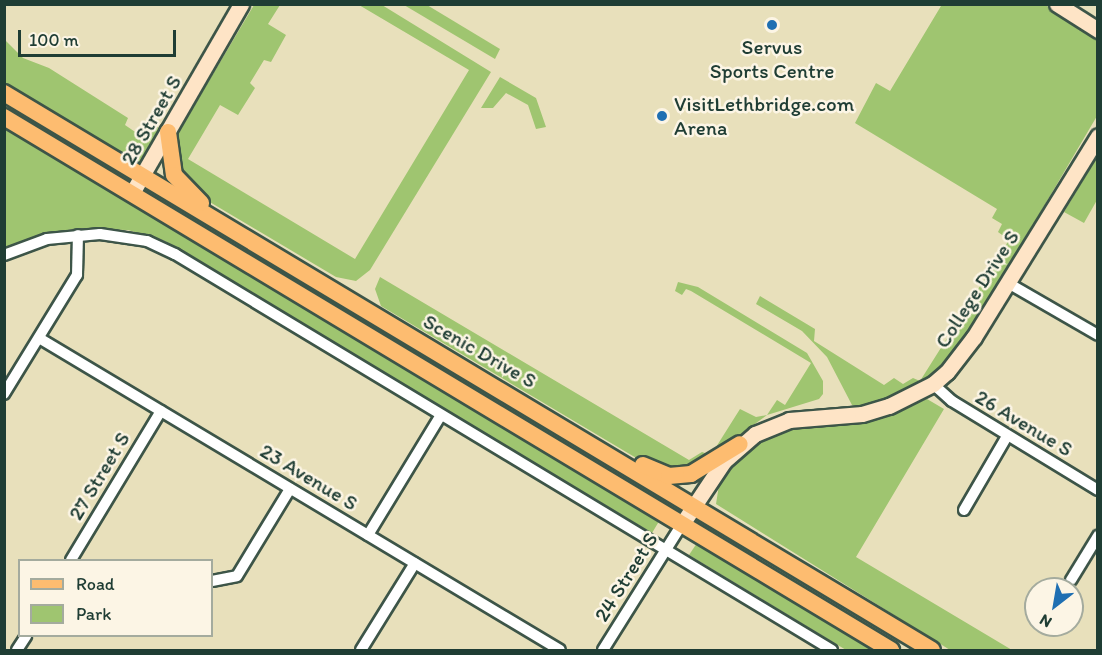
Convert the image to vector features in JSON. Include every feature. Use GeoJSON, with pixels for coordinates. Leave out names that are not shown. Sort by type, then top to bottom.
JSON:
{"type":"FeatureCollection","features":[{"type":"Feature","properties":{"kind":"main road","name":"Scenic Drive S"},"geometry":{"type":"LineString","coordinates":[[4,93],[222,225],[513,396],[932,651]]}},
{"type":"Feature","properties":{"kind":"main road","name":"Scenic Drive S"},"geometry":{"type":"LineString","coordinates":[[4,117],[891,651]]}},
{"type":"Feature","properties":{"kind":"main road"},"geometry":{"type":"LineString","coordinates":[[168,132],[170,157],[177,179],[222,225]]}},
{"type":"Feature","properties":{"kind":"main road"},"geometry":{"type":"LineString","coordinates":[[513,396],[669,476],[692,474],[740,444]]}},
{"type":"Feature","properties":{"kind":"street","name":"28 Street S"},"geometry":{"type":"LineString","coordinates":[[132,193],[241,4]]}},
{"type":"Feature","properties":{"kind":"street"},"geometry":{"type":"LineString","coordinates":[[1057,4],[1098,30]]}},
{"type":"Feature","properties":{"kind":"street","name":"College Drive S"},"geometry":{"type":"LineString","coordinates":[[682,524],[711,477],[740,444],[787,420],[862,414],[889,406],[933,384],[962,355],[1098,136]]}},
{"type":"Feature","properties":{"kind":"street"},"geometry":{"type":"LineString","coordinates":[[4,255],[47,238],[78,235],[124,236],[175,254],[832,651]]}},
{"type":"Feature","properties":{"kind":"street"},"geometry":{"type":"LineString","coordinates":[[4,394],[77,274],[78,235]]}},
{"type":"Feature","properties":{"kind":"street"},"geometry":{"type":"LineString","coordinates":[[1008,283],[1098,335]]}},
{"type":"Feature","properties":{"kind":"street","name":"23 Avenue S"},"geometry":{"type":"LineString","coordinates":[[39,338],[560,651]]}},
{"type":"Feature","properties":{"kind":"street","name":"26 Avenue S"},"geometry":{"type":"LineString","coordinates":[[933,384],[952,401],[1098,490]]}},
{"type":"Feature","properties":{"kind":"street","name":"27 Street S"},"geometry":{"type":"LineString","coordinates":[[72,559],[161,411]]}},
{"type":"Feature","properties":{"kind":"street"},"geometry":{"type":"LineString","coordinates":[[368,535],[441,415]]}},
{"type":"Feature","properties":{"kind":"street"},"geometry":{"type":"LineString","coordinates":[[964,510],[1007,436]]}},
{"type":"Feature","properties":{"kind":"street"},"geometry":{"type":"LineString","coordinates":[[213,581],[237,576],[290,489]]}},
{"type":"Feature","properties":{"kind":"street","name":"24 Street S"},"geometry":{"type":"LineString","coordinates":[[603,651],[682,524]]}},
{"type":"Feature","properties":{"kind":"street"},"geometry":{"type":"LineString","coordinates":[[1073,577],[1098,536]]}},
{"type":"Feature","properties":{"kind":"street"},"geometry":{"type":"LineString","coordinates":[[361,651],[415,563]]}},
{"type":"Feature","properties":{"kind":"street"},"geometry":{"type":"LineString","coordinates":[[17,651],[25,637]]}},
{"type":"Feature","properties":{"kind":"green space"},"geometry":{"type":"Polygon","coordinates":[[[254,5],[280,5],[268,24],[286,35],[271,62],[264,60],[250,83],[255,88],[238,115],[220,105],[188,159],[355,259],[469,70],[359,5],[382,5],[491,72],[370,270],[356,281],[336,277],[203,198],[181,179],[175,154],[178,133],[254,5]]]}},
{"type":"Feature","properties":{"kind":"green space"},"geometry":{"type":"Polygon","coordinates":[[[404,5],[427,5],[500,49],[495,59],[404,5]]]}},
{"type":"Feature","properties":{"kind":"green space"},"geometry":{"type":"Polygon","coordinates":[[[939,5],[1045,5],[1076,23],[1097,39],[1097,116],[964,342],[936,376],[904,394],[863,407],[852,405],[827,357],[802,331],[756,304],[760,296],[815,329],[814,341],[884,385],[894,378],[903,384],[913,378],[920,381],[1009,240],[998,232],[1002,224],[992,218],[997,209],[855,123],[876,83],[890,91],[941,6],[939,5]]]}},
{"type":"Feature","properties":{"kind":"green space"},"geometry":{"type":"Polygon","coordinates":[[[4,39],[23,58],[49,68],[128,118],[125,125],[144,138],[154,125],[167,134],[142,177],[5,93],[4,39]]]}},
{"type":"Feature","properties":{"kind":"green space"},"geometry":{"type":"Polygon","coordinates":[[[500,77],[536,98],[546,127],[536,129],[528,105],[506,93],[493,108],[481,108],[500,77]]]}},
{"type":"Feature","properties":{"kind":"green space"},"geometry":{"type":"Polygon","coordinates":[[[5,125],[661,518],[652,533],[165,241],[128,230],[74,229],[45,234],[5,252],[5,125]]]}},
{"type":"Feature","properties":{"kind":"green space"},"geometry":{"type":"Polygon","coordinates":[[[1097,157],[1097,200],[1084,223],[1064,212],[1097,157]]]}},
{"type":"Feature","properties":{"kind":"green space"},"geometry":{"type":"Polygon","coordinates":[[[380,277],[689,460],[702,452],[711,455],[740,409],[756,417],[767,415],[711,456],[684,472],[648,465],[381,306],[375,289],[380,277]]]}},
{"type":"Feature","properties":{"kind":"green space"},"geometry":{"type":"Polygon","coordinates":[[[678,282],[698,287],[807,353],[823,381],[823,394],[819,399],[767,415],[777,400],[785,405],[811,363],[691,291],[686,289],[682,295],[675,291],[678,282]]]}},
{"type":"Feature","properties":{"kind":"green space"},"geometry":{"type":"Polygon","coordinates":[[[927,399],[944,409],[856,557],[1012,650],[950,650],[716,504],[719,485],[738,458],[772,435],[791,427],[878,418],[927,399]]]}},
{"type":"Feature","properties":{"kind":"green space"},"geometry":{"type":"Polygon","coordinates":[[[699,540],[881,650],[846,650],[689,555],[699,540]]]}},
{"type":"Feature","properties":{"kind":"place","name":"Servus Sports Centre"},"geometry":{"type":"Point","coordinates":[772,25]}},
{"type":"Feature","properties":{"kind":"place","name":"VisitLethbridge.com Arena"},"geometry":{"type":"Point","coordinates":[662,116]}}]}
